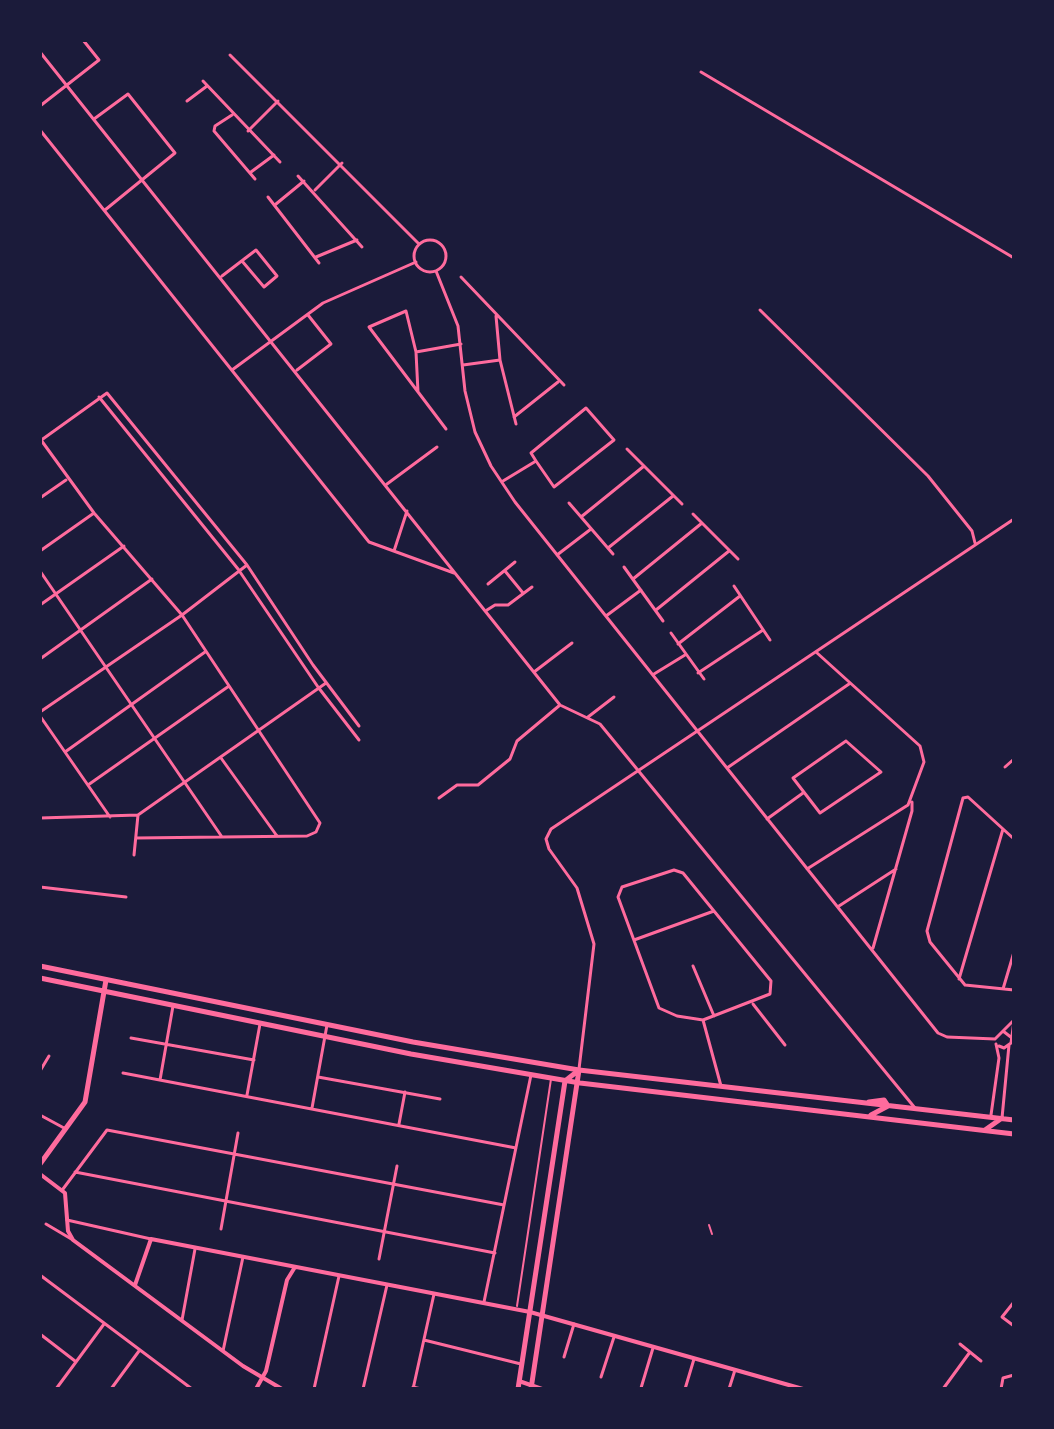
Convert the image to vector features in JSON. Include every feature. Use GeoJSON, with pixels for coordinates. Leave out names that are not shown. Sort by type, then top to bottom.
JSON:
{"type":"FeatureCollection","features":[{"type":"Feature","properties":{"kind":"main road"},"geometry":{"type":"LineString","coordinates":[[40,966],[327,1025],[579,1070],[1014,1120]]}},
{"type":"Feature","properties":{"kind":"main road"},"geometry":{"type":"LineString","coordinates":[[40,978],[325,1037],[565,1081],[1014,1134]]}},
{"type":"Feature","properties":{"kind":"main road"},"geometry":{"type":"LineString","coordinates":[[40,1164],[82,1109],[90,1086],[106,980]]}},
{"type":"Feature","properties":{"kind":"main road"},"geometry":{"type":"LineString","coordinates":[[518,1389],[565,1081],[579,1070]]}},
{"type":"Feature","properties":{"kind":"main road"},"geometry":{"type":"LineString","coordinates":[[531,1387],[580,1083],[579,1070]]}},
{"type":"Feature","properties":{"kind":"main road"},"geometry":{"type":"LineString","coordinates":[[700,1097],[710,1086]]}},
{"type":"Feature","properties":{"kind":"main road"},"geometry":{"type":"LineString","coordinates":[[870,1116],[888,1106]]}},
{"type":"Feature","properties":{"kind":"main road"},"geometry":{"type":"LineString","coordinates":[[984,1130],[1002,1118]]}},
{"type":"Feature","properties":{"kind":"main road"},"geometry":{"type":"LineString","coordinates":[[557,1136],[571,1136]]}},
{"type":"Feature","properties":{"kind":"main road"},"geometry":{"type":"LineString","coordinates":[[545,1212],[547,1218],[558,1220]]}},
{"type":"Feature","properties":{"kind":"street"},"geometry":{"type":"LineString","coordinates":[[40,106],[99,60],[83,40]]}},
{"type":"Feature","properties":{"kind":"street"},"geometry":{"type":"LineString","coordinates":[[40,52],[560,705],[600,724],[916,1109]]}},
{"type":"Feature","properties":{"kind":"street"},"geometry":{"type":"LineString","coordinates":[[230,55],[342,163],[419,244]]}},
{"type":"Feature","properties":{"kind":"street"},"geometry":{"type":"LineString","coordinates":[[701,72],[1014,258]]}},
{"type":"Feature","properties":{"kind":"street"},"geometry":{"type":"LineString","coordinates":[[203,81],[232,115],[280,162]]}},
{"type":"Feature","properties":{"kind":"street"},"geometry":{"type":"LineString","coordinates":[[187,101],[207,86]]}},
{"type":"Feature","properties":{"kind":"street"},"geometry":{"type":"LineString","coordinates":[[94,119],[128,94],[175,153],[104,210]]}},
{"type":"Feature","properties":{"kind":"street"},"geometry":{"type":"LineString","coordinates":[[248,131],[278,101]]}},
{"type":"Feature","properties":{"kind":"street"},"geometry":{"type":"LineString","coordinates":[[232,115],[215,126],[214,131],[255,179]]}},
{"type":"Feature","properties":{"kind":"street"},"geometry":{"type":"LineString","coordinates":[[40,130],[369,542],[458,575]]}},
{"type":"Feature","properties":{"kind":"street"},"geometry":{"type":"LineString","coordinates":[[250,173],[274,155]]}},
{"type":"Feature","properties":{"kind":"street"},"geometry":{"type":"LineString","coordinates":[[315,190],[342,163]]}},
{"type":"Feature","properties":{"kind":"street"},"geometry":{"type":"LineString","coordinates":[[298,176],[315,190],[362,247]]}},
{"type":"Feature","properties":{"kind":"street"},"geometry":{"type":"LineString","coordinates":[[275,205],[304,181]]}},
{"type":"Feature","properties":{"kind":"street"},"geometry":{"type":"LineString","coordinates":[[268,197],[319,263]]}},
{"type":"Feature","properties":{"kind":"street"},"geometry":{"type":"LineString","coordinates":[[316,257],[357,240]]}},
{"type":"Feature","properties":{"kind":"street"},"geometry":{"type":"LineString","coordinates":[[432,240],[444,247],[446,261],[436,271],[422,270],[416,262],[415,253],[419,244],[432,240]]}},
{"type":"Feature","properties":{"kind":"street"},"geometry":{"type":"LineString","coordinates":[[221,278],[242,261],[256,250],[277,276],[264,287],[242,261]]}},
{"type":"Feature","properties":{"kind":"street"},"geometry":{"type":"LineString","coordinates":[[232,370],[323,303],[416,262]]}},
{"type":"Feature","properties":{"kind":"street"},"geometry":{"type":"LineString","coordinates":[[436,271],[454,313],[475,432],[502,481],[696,731],[940,1035],[996,1042],[1001,1047],[1009,1045]]}},
{"type":"Feature","properties":{"kind":"street"},"geometry":{"type":"LineString","coordinates":[[461,277],[561,383],[514,417]]}},
{"type":"Feature","properties":{"kind":"street"},"geometry":{"type":"LineString","coordinates":[[760,310],[928,476],[954,505],[972,531],[975,543]]}},
{"type":"Feature","properties":{"kind":"street"},"geometry":{"type":"LineString","coordinates":[[418,393],[416,352],[406,311],[369,327],[418,393],[446,429]]}},
{"type":"Feature","properties":{"kind":"street"},"geometry":{"type":"LineString","coordinates":[[496,314],[500,360],[516,424]]}},
{"type":"Feature","properties":{"kind":"street"},"geometry":{"type":"LineString","coordinates":[[296,371],[331,344],[308,315]]}},
{"type":"Feature","properties":{"kind":"street"},"geometry":{"type":"LineString","coordinates":[[416,352],[461,344]]}},
{"type":"Feature","properties":{"kind":"street"},"geometry":{"type":"LineString","coordinates":[[462,365],[500,360]]}},
{"type":"Feature","properties":{"kind":"street"},"geometry":{"type":"LineString","coordinates":[[136,838],[311,836],[318,830],[320,820],[182,615],[94,513],[41,441],[99,397],[107,393],[247,565],[326,683],[359,726]]}},
{"type":"Feature","properties":{"kind":"street"},"geometry":{"type":"LineString","coordinates":[[99,397],[238,569],[318,687],[359,740]]}},
{"type":"Feature","properties":{"kind":"street"},"geometry":{"type":"LineString","coordinates":[[586,408],[614,440],[554,487],[536,461],[531,453],[586,408]]}},
{"type":"Feature","properties":{"kind":"street"},"geometry":{"type":"LineString","coordinates":[[387,484],[437,447]]}},
{"type":"Feature","properties":{"kind":"street"},"geometry":{"type":"LineString","coordinates":[[627,449],[682,504]]}},
{"type":"Feature","properties":{"kind":"street"},"geometry":{"type":"LineString","coordinates":[[502,481],[536,461]]}},
{"type":"Feature","properties":{"kind":"street"},"geometry":{"type":"LineString","coordinates":[[581,517],[644,466]]}},
{"type":"Feature","properties":{"kind":"street"},"geometry":{"type":"LineString","coordinates":[[40,498],[67,479]]}},
{"type":"Feature","properties":{"kind":"street"},"geometry":{"type":"LineString","coordinates":[[608,548],[673,496]]}},
{"type":"Feature","properties":{"kind":"street"},"geometry":{"type":"LineString","coordinates":[[569,503],[613,554]]}},
{"type":"Feature","properties":{"kind":"street"},"geometry":{"type":"LineString","coordinates":[[394,551],[407,511]]}},
{"type":"Feature","properties":{"kind":"street"},"geometry":{"type":"LineString","coordinates":[[40,551],[94,513]]}},
{"type":"Feature","properties":{"kind":"street"},"geometry":{"type":"LineString","coordinates":[[693,514],[738,559]]}},
{"type":"Feature","properties":{"kind":"street"},"geometry":{"type":"LineString","coordinates":[[579,1070],[594,962],[593,936],[573,879],[547,844],[551,829],[1014,519]]}},
{"type":"Feature","properties":{"kind":"street"},"geometry":{"type":"LineString","coordinates":[[633,579],[702,523]]}},
{"type":"Feature","properties":{"kind":"street"},"geometry":{"type":"LineString","coordinates":[[557,555],[591,529]]}},
{"type":"Feature","properties":{"kind":"street"},"geometry":{"type":"LineString","coordinates":[[40,605],[124,546]]}},
{"type":"Feature","properties":{"kind":"street"},"geometry":{"type":"LineString","coordinates":[[656,610],[729,551]]}},
{"type":"Feature","properties":{"kind":"street"},"geometry":{"type":"LineString","coordinates":[[488,584],[515,562]]}},
{"type":"Feature","properties":{"kind":"street"},"geometry":{"type":"LineString","coordinates":[[110,817],[40,714],[182,615],[247,565]]}},
{"type":"Feature","properties":{"kind":"street"},"geometry":{"type":"LineString","coordinates":[[624,567],[663,621]]}},
{"type":"Feature","properties":{"kind":"street"},"geometry":{"type":"LineString","coordinates":[[40,571],[222,837]]}},
{"type":"Feature","properties":{"kind":"street"},"geometry":{"type":"LineString","coordinates":[[505,571],[523,593]]}},
{"type":"Feature","properties":{"kind":"street"},"geometry":{"type":"LineString","coordinates":[[40,659],[152,579]]}},
{"type":"Feature","properties":{"kind":"street"},"geometry":{"type":"LineString","coordinates":[[734,586],[770,640]]}},
{"type":"Feature","properties":{"kind":"street"},"geometry":{"type":"LineString","coordinates":[[487,611],[495,605],[508,605],[532,587]]}},
{"type":"Feature","properties":{"kind":"street"},"geometry":{"type":"LineString","coordinates":[[606,616],[641,590]]}},
{"type":"Feature","properties":{"kind":"street"},"geometry":{"type":"LineString","coordinates":[[678,644],[740,596]]}},
{"type":"Feature","properties":{"kind":"street"},"geometry":{"type":"LineString","coordinates":[[698,673],[763,630]]}},
{"type":"Feature","properties":{"kind":"street"},"geometry":{"type":"LineString","coordinates":[[671,633],[704,679]]}},
{"type":"Feature","properties":{"kind":"street"},"geometry":{"type":"LineString","coordinates":[[534,672],[572,643]]}},
{"type":"Feature","properties":{"kind":"street"},"geometry":{"type":"LineString","coordinates":[[65,752],[206,651]]}},
{"type":"Feature","properties":{"kind":"street"},"geometry":{"type":"LineString","coordinates":[[816,652],[924,751],[924,762],[872,950]]}},
{"type":"Feature","properties":{"kind":"street"},"geometry":{"type":"LineString","coordinates":[[652,674],[685,655]]}},
{"type":"Feature","properties":{"kind":"street"},"geometry":{"type":"LineString","coordinates":[[40,818],[138,815],[326,683]]}},
{"type":"Feature","properties":{"kind":"street"},"geometry":{"type":"LineString","coordinates":[[727,768],[850,683]]}},
{"type":"Feature","properties":{"kind":"street"},"geometry":{"type":"LineString","coordinates":[[88,785],[229,686]]}},
{"type":"Feature","properties":{"kind":"street"},"geometry":{"type":"LineString","coordinates":[[588,717],[614,697]]}},
{"type":"Feature","properties":{"kind":"street"},"geometry":{"type":"LineString","coordinates":[[439,798],[457,785],[478,785],[510,759],[517,741],[560,705]]}},
{"type":"Feature","properties":{"kind":"street"},"geometry":{"type":"LineString","coordinates":[[846,741],[881,772],[820,813],[803,792],[793,778],[846,741]]}},
{"type":"Feature","properties":{"kind":"street"},"geometry":{"type":"LineString","coordinates":[[221,758],[277,837]]}},
{"type":"Feature","properties":{"kind":"street"},"geometry":{"type":"LineString","coordinates":[[1005,767],[1014,759]]}},
{"type":"Feature","properties":{"kind":"street"},"geometry":{"type":"LineString","coordinates":[[767,819],[803,792]]}},
{"type":"Feature","properties":{"kind":"street"},"geometry":{"type":"LineString","coordinates":[[1014,839],[968,797],[963,798],[927,931],[930,942],[959,979],[971,988],[1014,990]]}},
{"type":"Feature","properties":{"kind":"street"},"geometry":{"type":"LineString","coordinates":[[807,869],[912,802]]}},
{"type":"Feature","properties":{"kind":"street"},"geometry":{"type":"LineString","coordinates":[[134,855],[138,815]]}},
{"type":"Feature","properties":{"kind":"street"},"geometry":{"type":"LineString","coordinates":[[959,979],[1003,829]]}},
{"type":"Feature","properties":{"kind":"street"},"geometry":{"type":"LineString","coordinates":[[838,907],[896,869]]}},
{"type":"Feature","properties":{"kind":"street"},"geometry":{"type":"LineString","coordinates":[[674,870],[683,873],[772,983],[770,994],[703,1020],[677,1016],[659,1008],[634,940],[618,897],[622,887],[674,870]]}},
{"type":"Feature","properties":{"kind":"street"},"geometry":{"type":"LineString","coordinates":[[40,887],[126,897]]}},
{"type":"Feature","properties":{"kind":"street"},"geometry":{"type":"LineString","coordinates":[[634,940],[714,911]]}},
{"type":"Feature","properties":{"kind":"street"},"geometry":{"type":"LineString","coordinates":[[1003,989],[1014,952]]}},
{"type":"Feature","properties":{"kind":"street"},"geometry":{"type":"LineString","coordinates":[[693,966],[714,1016]]}},
{"type":"Feature","properties":{"kind":"street"},"geometry":{"type":"LineString","coordinates":[[752,1002],[785,1045]]}},
{"type":"Feature","properties":{"kind":"street"},"geometry":{"type":"LineString","coordinates":[[160,1080],[173,1006]]}},
{"type":"Feature","properties":{"kind":"street"},"geometry":{"type":"LineString","coordinates":[[703,1020],[721,1088]]}},
{"type":"Feature","properties":{"kind":"street"},"geometry":{"type":"LineString","coordinates":[[991,1117],[999,1058],[996,1042],[1014,1021]]}},
{"type":"Feature","properties":{"kind":"street"},"geometry":{"type":"LineString","coordinates":[[1002,1118],[1014,1021]]}},
{"type":"Feature","properties":{"kind":"street"},"geometry":{"type":"LineString","coordinates":[[246,1097],[260,1024]]}},
{"type":"Feature","properties":{"kind":"street"},"geometry":{"type":"LineString","coordinates":[[312,1109],[327,1025]]}},
{"type":"Feature","properties":{"kind":"street"},"geometry":{"type":"LineString","coordinates":[[1003,1031],[1012,1038]]}},
{"type":"Feature","properties":{"kind":"street"},"geometry":{"type":"LineString","coordinates":[[131,1038],[254,1060]]}},
{"type":"Feature","properties":{"kind":"street"},"geometry":{"type":"LineString","coordinates":[[40,1071],[49,1056]]}},
{"type":"Feature","properties":{"kind":"street"},"geometry":{"type":"LineString","coordinates":[[1007,1065],[1014,1066]]}},
{"type":"Feature","properties":{"kind":"street"},"geometry":{"type":"LineString","coordinates":[[123,1073],[516,1148]]}},
{"type":"Feature","properties":{"kind":"street"},"geometry":{"type":"LineString","coordinates":[[484,1304],[531,1075]]}},
{"type":"Feature","properties":{"kind":"street"},"geometry":{"type":"LineString","coordinates":[[318,1077],[440,1099]]}},
{"type":"Feature","properties":{"kind":"street"},"geometry":{"type":"LineString","coordinates":[[399,1126],[405,1092]]}},
{"type":"Feature","properties":{"kind":"street"},"geometry":{"type":"LineString","coordinates":[[40,1115],[67,1130]]}},
{"type":"Feature","properties":{"kind":"street"},"geometry":{"type":"LineString","coordinates":[[73,1240],[63,1189],[107,1130],[504,1205]]}},
{"type":"Feature","properties":{"kind":"street"},"geometry":{"type":"LineString","coordinates":[[221,1229],[238,1133]]}},
{"type":"Feature","properties":{"kind":"street"},"geometry":{"type":"LineString","coordinates":[[379,1259],[397,1166]]}},
{"type":"Feature","properties":{"kind":"street"},"geometry":{"type":"LineString","coordinates":[[75,1172],[495,1253]]}},
{"type":"Feature","properties":{"kind":"street"},"geometry":{"type":"LineString","coordinates":[[40,1174],[63,1189]]}},
{"type":"Feature","properties":{"kind":"street"},"geometry":{"type":"LineString","coordinates":[[67,1220],[195,1249],[530,1312],[803,1389]]}},
{"type":"Feature","properties":{"kind":"street"},"geometry":{"type":"LineString","coordinates":[[46,1224],[73,1240],[262,1379],[282,1389]]}},
{"type":"Feature","properties":{"kind":"street"},"geometry":{"type":"LineString","coordinates":[[135,1285],[151,1239]]}},
{"type":"Feature","properties":{"kind":"street"},"geometry":{"type":"LineString","coordinates":[[182,1320],[195,1249]]}},
{"type":"Feature","properties":{"kind":"street"},"geometry":{"type":"LineString","coordinates":[[223,1351],[243,1257]]}},
{"type":"Feature","properties":{"kind":"street"},"geometry":{"type":"LineString","coordinates":[[256,1389],[262,1379],[287,1280],[295,1267]]}},
{"type":"Feature","properties":{"kind":"street"},"geometry":{"type":"LineString","coordinates":[[40,1275],[192,1389]]}},
{"type":"Feature","properties":{"kind":"street"},"geometry":{"type":"LineString","coordinates":[[314,1389],[339,1276]]}},
{"type":"Feature","properties":{"kind":"street"},"geometry":{"type":"LineString","coordinates":[[363,1389],[387,1285]]}},
{"type":"Feature","properties":{"kind":"street"},"geometry":{"type":"LineString","coordinates":[[421,1389],[413,1388],[434,1294]]}},
{"type":"Feature","properties":{"kind":"street"},"geometry":{"type":"LineString","coordinates":[[1014,1302],[1002,1317],[1014,1326]]}},
{"type":"Feature","properties":{"kind":"street"},"geometry":{"type":"LineString","coordinates":[[56,1389],[104,1324]]}},
{"type":"Feature","properties":{"kind":"street"},"geometry":{"type":"LineString","coordinates":[[564,1357],[574,1324]]}},
{"type":"Feature","properties":{"kind":"street"},"geometry":{"type":"LineString","coordinates":[[40,1334],[76,1362]]}},
{"type":"Feature","properties":{"kind":"street"},"geometry":{"type":"LineString","coordinates":[[601,1377],[614,1337]]}},
{"type":"Feature","properties":{"kind":"street"},"geometry":{"type":"LineString","coordinates":[[424,1340],[522,1364]]}},
{"type":"Feature","properties":{"kind":"street"},"geometry":{"type":"LineString","coordinates":[[960,1344],[981,1361]]}},
{"type":"Feature","properties":{"kind":"street"},"geometry":{"type":"LineString","coordinates":[[641,1388],[653,1348]]}},
{"type":"Feature","properties":{"kind":"street"},"geometry":{"type":"LineString","coordinates":[[111,1389],[139,1351]]}},
{"type":"Feature","properties":{"kind":"street"},"geometry":{"type":"LineString","coordinates":[[943,1389],[970,1352]]}},
{"type":"Feature","properties":{"kind":"street"},"geometry":{"type":"LineString","coordinates":[[685,1389],[694,1359]]}},
{"type":"Feature","properties":{"kind":"street"},"geometry":{"type":"LineString","coordinates":[[729,1389],[735,1370]]}},
{"type":"Feature","properties":{"kind":"street"},"geometry":{"type":"LineString","coordinates":[[1001,1389],[1003,1378],[1014,1375]]}},
{"type":"Feature","properties":{"kind":"street"},"geometry":{"type":"LineString","coordinates":[[519,1381],[542,1389]]}},
{"type":"Feature","properties":{"kind":"street"},"geometry":{"type":"LineString","coordinates":[[773,1389],[775,1382]]}},
{"type":"Feature","properties":{"kind":"lane"},"geometry":{"type":"LineString","coordinates":[[516,1310],[551,1078]]}},
{"type":"Feature","properties":{"kind":"lane"},"geometry":{"type":"LineString","coordinates":[[709,1225],[712,1234]]}}]}
